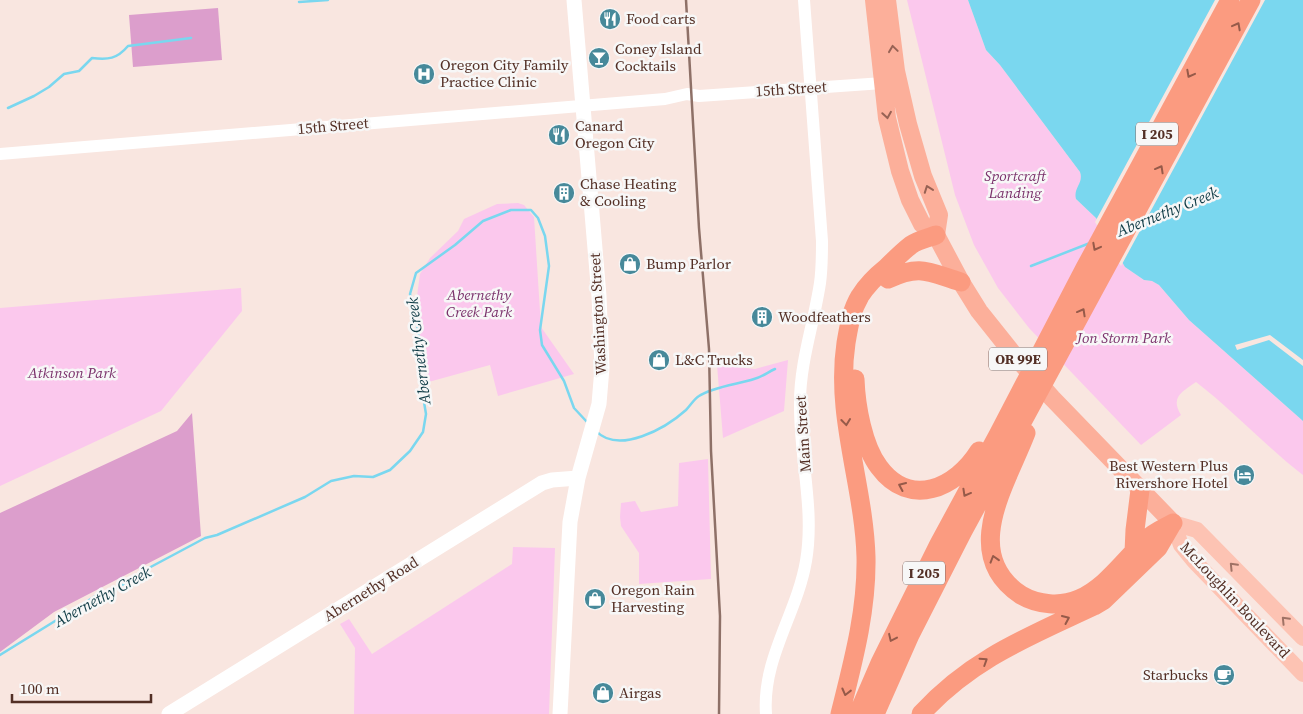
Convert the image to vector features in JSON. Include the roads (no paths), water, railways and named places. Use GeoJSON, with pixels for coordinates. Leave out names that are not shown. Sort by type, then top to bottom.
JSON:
{"type":"FeatureCollection","features":[{"type":"Feature","properties":{"kind":"highway","name":"McLoughlin Boulevard"},"geometry":{"type":"LineString","coordinates":[[874,0],[887,118],[906,189],[922,224],[936,235],[979,311],[1014,355],[1046,391],[1173,523]]}},
{"type":"Feature","properties":{"kind":"highway"},"geometry":{"type":"LineString","coordinates":[[887,0],[896,71],[908,124],[923,176],[939,215],[936,235],[880,286],[868,302],[861,318],[858,332],[855,381],[862,427],[878,467],[888,477],[904,487],[924,490],[948,484],[974,459],[1004,442]]}},
{"type":"Feature","properties":{"kind":"highway","name":"I 205"},"geometry":{"type":"LineString","coordinates":[[875,714],[910,635],[1004,442],[1230,0]]}},
{"type":"Feature","properties":{"kind":"highway","name":"I 205"},"geometry":{"type":"LineString","coordinates":[[1043,366],[1251,0]]}},
{"type":"Feature","properties":{"kind":"highway"},"geometry":{"type":"LineString","coordinates":[[840,714],[860,628],[865,593],[866,558],[844,400],[844,354],[848,328],[856,304],[868,285],[912,244],[936,235]]}},
{"type":"Feature","properties":{"kind":"highway"},"geometry":{"type":"LineString","coordinates":[[888,280],[903,273],[923,270],[961,282]]}},
{"type":"Feature","properties":{"kind":"highway"},"geometry":{"type":"LineString","coordinates":[[1004,442],[990,544],[998,570],[1009,585],[1017,592],[1033,600],[1049,604],[1078,600],[1093,591],[1148,537],[1173,523]]}},
{"type":"Feature","properties":{"kind":"highway","name":"I 205"},"geometry":{"type":"LineString","coordinates":[[858,714],[930,561],[1004,442]]}},
{"type":"Feature","properties":{"kind":"highway"},"geometry":{"type":"LineString","coordinates":[[1134,552],[1134,530],[1140,490]]}},
{"type":"Feature","properties":{"kind":"highway"},"geometry":{"type":"LineString","coordinates":[[921,714],[950,686],[990,657],[1021,639],[1104,600],[1158,548],[1173,523]]}},
{"type":"Feature","properties":{"kind":"main road","name":"Washington Street"},"geometry":{"type":"LineString","coordinates":[[560,714],[568,537],[572,500],[599,404],[602,368],[599,296],[574,0]]}},
{"type":"Feature","properties":{"kind":"main road","name":"Abernethy Road"},"geometry":{"type":"LineString","coordinates":[[170,714],[542,483],[552,480],[578,478]]}},
{"type":"Feature","properties":{"kind":"main road","name":"McLoughlin Boulevard"},"geometry":{"type":"LineString","coordinates":[[1173,523],[1197,530],[1303,638]]}},
{"type":"Feature","properties":{"kind":"main road","name":"McLoughlin Boulevard"},"geometry":{"type":"LineString","coordinates":[[1173,523],[1181,545],[1194,561],[1303,674]]}},
{"type":"Feature","properties":{"kind":"street","name":"Main Street"},"geometry":{"type":"LineString","coordinates":[[766,714],[766,690],[770,666],[802,580],[809,534],[808,495],[800,416],[800,390],[822,266],[804,0]]}},
{"type":"Feature","properties":{"kind":"street","name":"15th Street"},"geometry":{"type":"LineString","coordinates":[[0,154],[665,99],[687,94],[699,96],[883,83]]}},
{"type":"Feature","properties":{"kind":"water"},"geometry":{"type":"Polygon","coordinates":[[[968,0],[1303,0],[1303,421],[1189,320],[1159,285],[1152,281],[1144,280],[1125,267],[1096,218],[1076,199],[1075,195],[1081,179],[1080,172],[1000,65],[986,50],[968,0]]]}},
{"type":"Feature","properties":{"kind":"waterway"},"geometry":{"type":"LineString","coordinates":[[299,2],[328,0]]}},
{"type":"Feature","properties":{"kind":"waterway"},"geometry":{"type":"LineString","coordinates":[[8,108],[49,87],[64,74],[79,71],[92,58],[112,58],[120,54],[128,46],[191,38]]}},
{"type":"Feature","properties":{"kind":"waterway","name":"Abernethy Creek"},"geometry":{"type":"LineString","coordinates":[[0,655],[94,597],[129,582],[145,570],[205,538],[217,535],[305,497],[331,481],[354,476],[373,477],[390,470],[410,451],[423,432],[426,414],[421,384],[418,330],[410,294],[416,273],[455,245],[483,221],[511,210],[531,210],[538,218],[545,236],[549,266],[540,330],[542,345],[564,381],[574,408],[587,422]]}},
{"type":"Feature","properties":{"kind":"waterway","name":"Abernethy Creek"},"geometry":{"type":"LineString","coordinates":[[1031,266],[1090,243]]}},
{"type":"Feature","properties":{"kind":"waterway","name":"Abernethy Creek"},"geometry":{"type":"LineString","coordinates":[[596,431],[606,438],[617,440],[629,440],[642,436],[667,424],[704,393],[757,378],[775,369]]}},
{"type":"Feature","properties":{"kind":"railway"},"geometry":{"type":"LineString","coordinates":[[686,0],[699,228],[709,349],[711,451],[720,616],[719,714]]}},
{"type":"Feature","properties":{"kind":"place","name":"Food carts"},"geometry":{"type":"Point","coordinates":[610,19]}},
{"type":"Feature","properties":{"kind":"place","name":"Coney Island Cocktails"},"geometry":{"type":"Point","coordinates":[599,58]}},
{"type":"Feature","properties":{"kind":"place","name":"Oregon City Family Practice Clinic"},"geometry":{"type":"Point","coordinates":[424,74]}},
{"type":"Feature","properties":{"kind":"place","name":"Canard Oregon City"},"geometry":{"type":"Point","coordinates":[559,135]}},
{"type":"Feature","properties":{"kind":"place","name":"Chase Heating & Cooling"},"geometry":{"type":"Point","coordinates":[564,193]}},
{"type":"Feature","properties":{"kind":"place","name":"Bump Parlor"},"geometry":{"type":"Point","coordinates":[630,264]}},
{"type":"Feature","properties":{"kind":"place","name":"Woodfeathers"},"geometry":{"type":"Point","coordinates":[762,317]}},
{"type":"Feature","properties":{"kind":"place","name":"L&C Trucks"},"geometry":{"type":"Point","coordinates":[659,360]}},
{"type":"Feature","properties":{"kind":"place","name":"Best Western Plus Rivershore Hotel"},"geometry":{"type":"Point","coordinates":[1244,475]}},
{"type":"Feature","properties":{"kind":"place","name":"Oregon Rain Harvesting"},"geometry":{"type":"Point","coordinates":[595,599]}},
{"type":"Feature","properties":{"kind":"place","name":"Starbucks"},"geometry":{"type":"Point","coordinates":[1224,675]}},
{"type":"Feature","properties":{"kind":"place","name":"Airgas"},"geometry":{"type":"Point","coordinates":[603,693]}},
{"type":"Feature","properties":{"kind":"park label","name":"Sportcraft Landing"},"geometry":{"type":"Point","coordinates":[1015,184]}},
{"type":"Feature","properties":{"kind":"park label","name":"Abernethy Creek Park"},"geometry":{"type":"Point","coordinates":[479,304]}},
{"type":"Feature","properties":{"kind":"park label","name":"Jon Storm Park"},"geometry":{"type":"Point","coordinates":[1124,338]}},
{"type":"Feature","properties":{"kind":"park label","name":"Atkinson Park"},"geometry":{"type":"Point","coordinates":[72,373]}}]}
